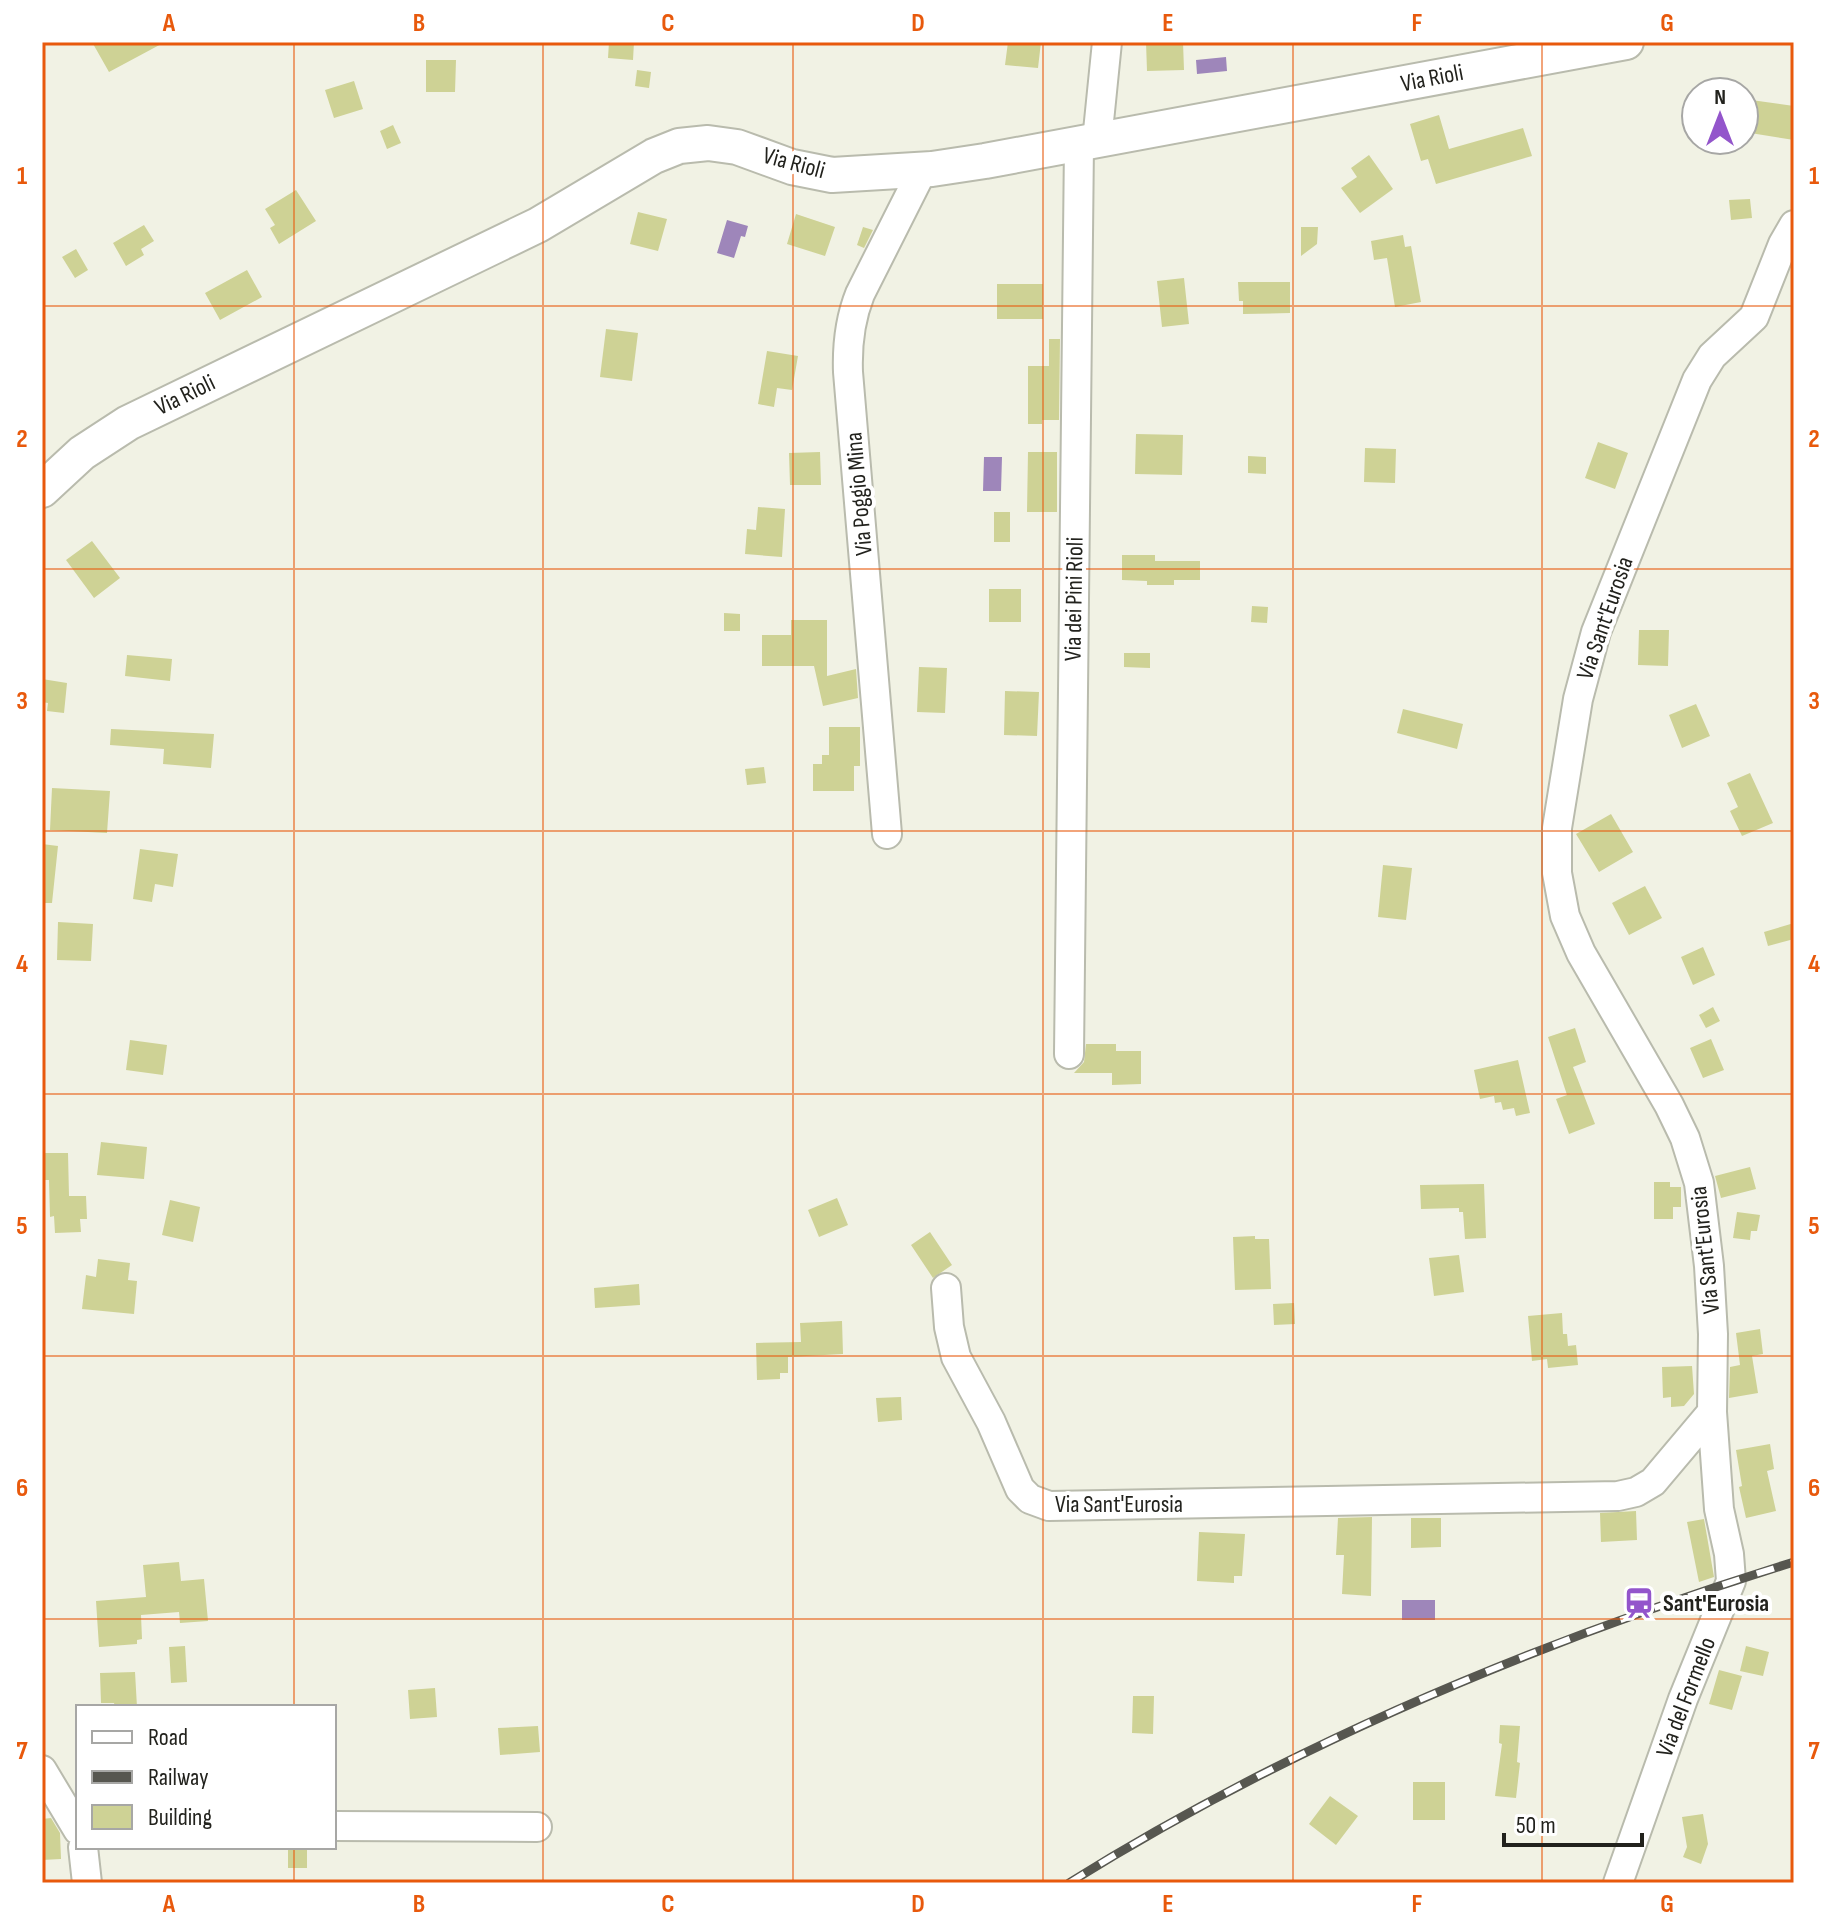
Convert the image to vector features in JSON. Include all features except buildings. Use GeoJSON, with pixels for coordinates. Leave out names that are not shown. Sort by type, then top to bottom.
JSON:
{"type":"FeatureCollection","features":[{"type":"Feature","properties":{"kind":"main road","name":"Via Rioli"},"geometry":{"type":"LineString","coordinates":[[42,490],[82,453],[128,423],[538,225],[671,149],[697,143],[737,147],[807,171],[832,175],[923,169],[1088,142],[1626,42]]}},
{"type":"Feature","properties":{"kind":"street","name":"Via dei Pini Rioli"},"geometry":{"type":"LineString","coordinates":[[1069,1054],[1088,142],[1107,42]]}},
{"type":"Feature","properties":{"kind":"street","name":"Via Poggio Mina"},"geometry":{"type":"LineString","coordinates":[[887,834],[848,372],[848,341],[852,314],[860,294],[923,169]]}},
{"type":"Feature","properties":{"kind":"street","name":"Via Sant'Eurosia"},"geometry":{"type":"LineString","coordinates":[[946,1288],[949,1327],[956,1357],[991,1422],[1017,1484],[1030,1499],[1044,1505],[1618,1496],[1636,1492],[1653,1482],[1712,1412],[1712,1316],[1703,1206],[1697,1172],[1674,1113],[1570,931],[1558,883],[1557,828],[1578,699],[1604,609],[1697,380],[1712,356],[1754,317],[1792,235]]}},
{"type":"Feature","properties":{"kind":"street","name":"Via del Formello"},"geometry":{"type":"LineString","coordinates":[[1618,1883],[1687,1688],[1731,1581],[1729,1554],[1719,1509],[1712,1412]]}},
{"type":"Feature","properties":{"kind":"street"},"geometry":{"type":"LineString","coordinates":[[43,1773],[76,1827]]}},
{"type":"Feature","properties":{"kind":"street"},"geometry":{"type":"LineString","coordinates":[[336,1826],[537,1827]]}},
{"type":"Feature","properties":{"kind":"street"},"geometry":{"type":"LineString","coordinates":[[83,1849],[87,1883]]}},
{"type":"Feature","properties":{"kind":"shaded area"},"geometry":{"type":"Polygon","coordinates":[[[1226,57],[1227,71],[1197,74],[1196,60],[1226,57]]]}},
{"type":"Feature","properties":{"kind":"shaded area"},"geometry":{"type":"Polygon","coordinates":[[[727,220],[748,226],[745,237],[741,236],[734,258],[717,253],[727,220]]]}},
{"type":"Feature","properties":{"kind":"shaded area"},"geometry":{"type":"Polygon","coordinates":[[[984,457],[1002,457],[1001,491],[983,491],[984,457]]]}},
{"type":"Feature","properties":{"kind":"shaded area"},"geometry":{"type":"Polygon","coordinates":[[[1402,1600],[1435,1600],[1435,1620],[1402,1620],[1402,1600]]]}},
{"type":"Feature","properties":{"kind":"railway"},"geometry":{"type":"LineString","coordinates":[[1069,1883],[1241,1785],[1421,1699],[1606,1625],[1794,1562]]}},
{"type":"Feature","properties":{"kind":"place","name":"Sant'Eurosia"},"geometry":{"type":"Point","coordinates":[1639,1603]}}]}
